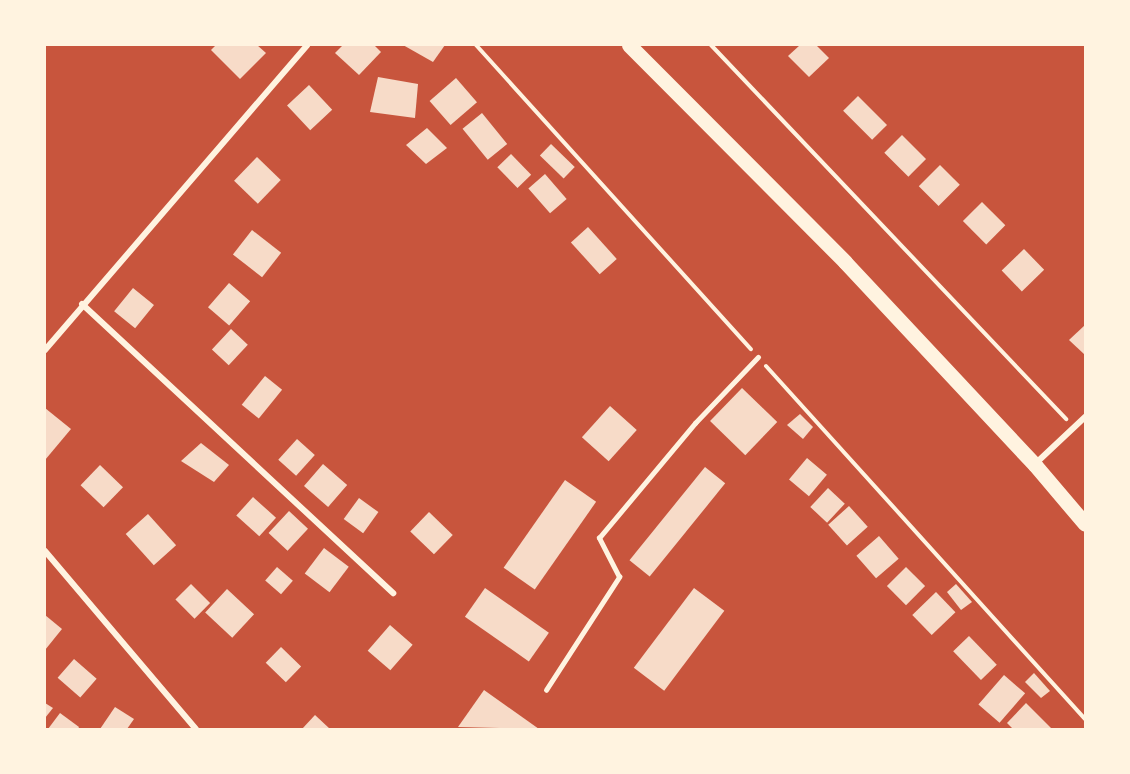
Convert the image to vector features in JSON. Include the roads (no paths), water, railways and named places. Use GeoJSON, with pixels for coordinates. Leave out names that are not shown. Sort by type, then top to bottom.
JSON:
{"type":"FeatureCollection","features":[{"type":"Feature","properties":{"kind":"main road"},"geometry":{"type":"LineString","coordinates":[[629,45],[845,262],[1035,465],[1085,524]]}},
{"type":"Feature","properties":{"kind":"street"},"geometry":{"type":"LineString","coordinates":[[45,350],[82,304],[307,45]]}},
{"type":"Feature","properties":{"kind":"street"},"geometry":{"type":"LineString","coordinates":[[82,304],[393,593]]}},
{"type":"Feature","properties":{"kind":"street"},"geometry":{"type":"LineString","coordinates":[[1035,465],[1085,417]]}},
{"type":"Feature","properties":{"kind":"street"},"geometry":{"type":"LineString","coordinates":[[45,551],[196,729]]}},
{"type":"Feature","properties":{"kind":"lane"},"geometry":{"type":"LineString","coordinates":[[546,690],[619,577],[599,538],[695,423],[758,357]]}}]}
